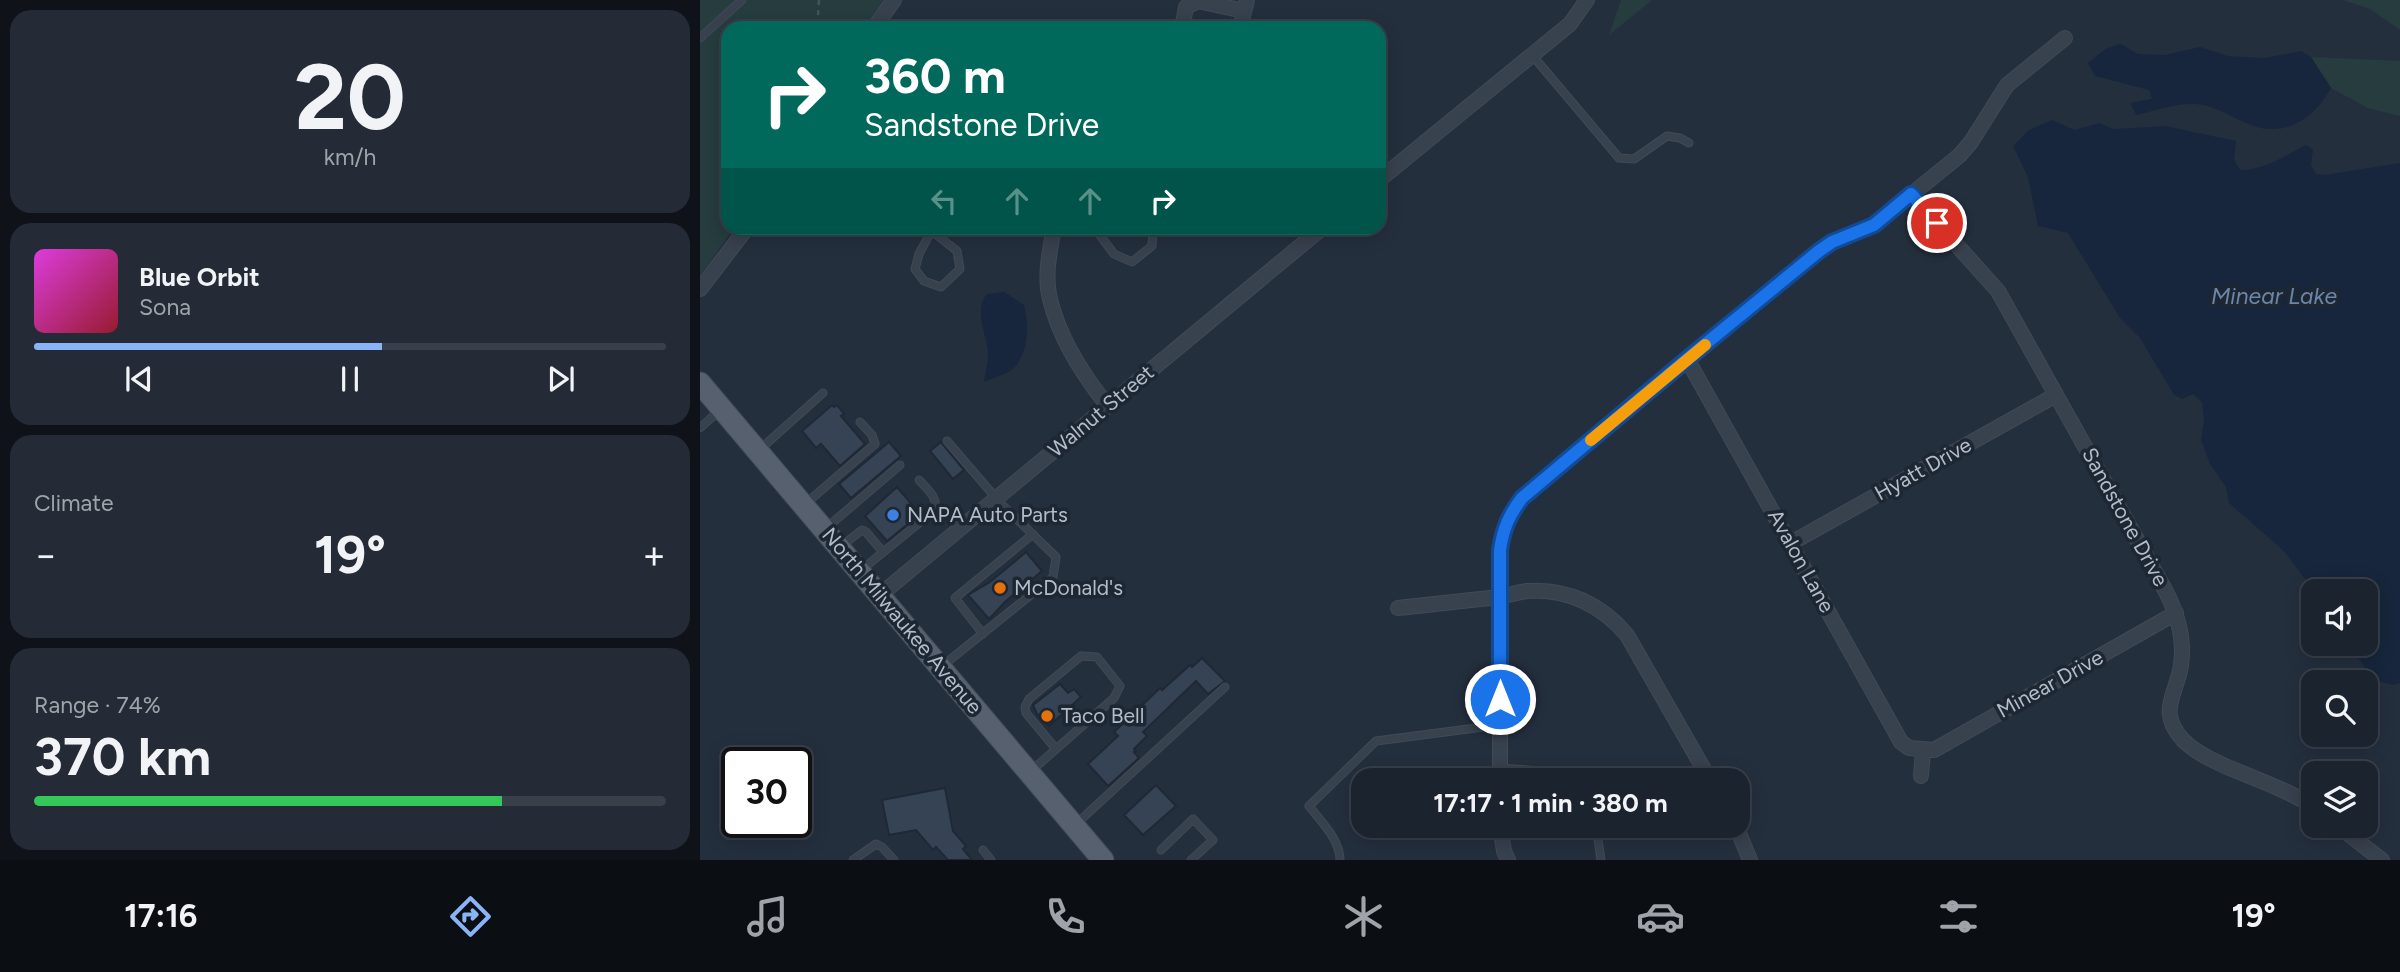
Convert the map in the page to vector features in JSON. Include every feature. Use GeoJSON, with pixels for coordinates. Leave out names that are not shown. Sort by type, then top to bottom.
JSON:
{"type":"FeatureCollection","features":[{"type":"Feature","properties":{"kind":"main road","name":"North Milwaukee Avenue"},"geometry":{"type":"LineString","coordinates":[[700,383],[1104,860]]}},
{"type":"Feature","properties":{"kind":"street"},"geometry":{"type":"LineString","coordinates":[[879,21],[894,0]]}},
{"type":"Feature","properties":{"kind":"street"},"geometry":{"type":"LineString","coordinates":[[1183,21],[1186,7],[1198,1],[1245,5]]}},
{"type":"Feature","properties":{"kind":"street"},"geometry":{"type":"LineString","coordinates":[[1386,174],[1570,24],[1586,3]]}},
{"type":"Feature","properties":{"kind":"street"},"geometry":{"type":"LineString","coordinates":[[1500,768],[1500,550],[1504,527],[1511,512],[1522,498],[1819,251],[1832,242],[1874,225],[1960,155],[2007,85],[2065,38]]}},
{"type":"Feature","properties":{"kind":"street","name":"Sandstone Drive"},"geometry":{"type":"LineString","coordinates":[[1911,194],[1998,291],[2164,588],[2176,614],[2182,644],[2181,668],[2171,695],[2171,721],[2184,741],[2202,753],[2301,800]]}},
{"type":"Feature","properties":{"kind":"street"},"geometry":{"type":"LineString","coordinates":[[700,289],[742,235]]}},
{"type":"Feature","properties":{"kind":"street"},"geometry":{"type":"LineString","coordinates":[[1053,235],[1048,262],[1049,298],[1073,356],[1089,383],[1107,405]]}},
{"type":"Feature","properties":{"kind":"street","name":"Walnut Street"},"geometry":{"type":"LineString","coordinates":[[880,594],[1313,235]]}},
{"type":"Feature","properties":{"kind":"street","name":"Avalon Lane"},"geometry":{"type":"LineString","coordinates":[[1687,359],[1901,742],[1909,748],[1923,750]]}},
{"type":"Feature","properties":{"kind":"street","name":"Hyatt Drive"},"geometry":{"type":"LineString","coordinates":[[1791,543],[2056,395]]}},
{"type":"Feature","properties":{"kind":"street"},"geometry":{"type":"LineString","coordinates":[[1398,608],[1527,592],[1553,592],[1577,597],[1613,618],[1627,635],[1703,768]]}},
{"type":"Feature","properties":{"kind":"street","name":"Minear Drive"},"geometry":{"type":"LineString","coordinates":[[1923,750],[1934,750],[2176,614]]}},
{"type":"Feature","properties":{"kind":"street"},"geometry":{"type":"LineString","coordinates":[[1921,776],[1923,750]]}},
{"type":"Feature","properties":{"kind":"street"},"geometry":{"type":"LineString","coordinates":[[1502,838],[1508,860]]}},
{"type":"Feature","properties":{"kind":"street"},"geometry":{"type":"LineString","coordinates":[[1741,838],[1750,860]]}},
{"type":"Feature","properties":{"kind":"street"},"geometry":{"type":"LineString","coordinates":[[2352,838],[2377,859]]}},
{"type":"Feature","properties":{"kind":"lane"},"geometry":{"type":"LineString","coordinates":[[700,38],[742,0]]}},
{"type":"Feature","properties":{"kind":"lane"},"geometry":{"type":"LineString","coordinates":[[1532,55],[1619,158],[1634,159],[1667,136],[1689,143]]}},
{"type":"Feature","properties":{"kind":"lane"},"geometry":{"type":"LineString","coordinates":[[930,235],[919,254],[915,269],[924,281],[941,287],[960,269],[957,251],[939,235]]}},
{"type":"Feature","properties":{"kind":"lane"},"geometry":{"type":"LineString","coordinates":[[1100,235],[1114,254],[1132,262],[1152,246],[1153,235]]}},
{"type":"Feature","properties":{"kind":"lane"},"geometry":{"type":"LineString","coordinates":[[758,451],[823,393]]}},
{"type":"Feature","properties":{"kind":"lane"},"geometry":{"type":"LineString","coordinates":[[700,428],[721,408]]}},
{"type":"Feature","properties":{"kind":"lane"},"geometry":{"type":"LineString","coordinates":[[804,506],[875,444],[872,435],[860,422]]}},
{"type":"Feature","properties":{"kind":"lane"},"geometry":{"type":"LineString","coordinates":[[941,667],[1053,577],[1056,557],[996,498],[947,441]]}},
{"type":"Feature","properties":{"kind":"lane"},"geometry":{"type":"LineString","coordinates":[[824,530],[900,465]]}},
{"type":"Feature","properties":{"kind":"lane"},"geometry":{"type":"LineString","coordinates":[[860,571],[935,510],[937,503],[933,495],[919,480]]}},
{"type":"Feature","properties":{"kind":"lane"},"geometry":{"type":"LineString","coordinates":[[840,548],[862,530],[866,531],[883,552]]}},
{"type":"Feature","properties":{"kind":"lane"},"geometry":{"type":"LineString","coordinates":[[983,634],[955,598],[1033,534]]}},
{"type":"Feature","properties":{"kind":"lane"},"geometry":{"type":"LineString","coordinates":[[1029,772],[1056,749],[1114,698],[1120,686],[1097,657],[1081,656],[1028,699],[1024,707],[1056,749]]}},
{"type":"Feature","properties":{"kind":"lane"},"geometry":{"type":"LineString","coordinates":[[1074,826],[1225,687]]}},
{"type":"Feature","properties":{"kind":"lane"},"geometry":{"type":"LineString","coordinates":[[1340,860],[1340,853],[1331,835],[1309,806],[1376,741],[1500,725]]}},
{"type":"Feature","properties":{"kind":"lane"},"geometry":{"type":"LineString","coordinates":[[1161,850],[1193,819],[1213,840],[1191,860]]}},
{"type":"Feature","properties":{"kind":"lane"},"geometry":{"type":"LineString","coordinates":[[1598,838],[1601,860]]}},
{"type":"Feature","properties":{"kind":"lane"},"geometry":{"type":"LineString","coordinates":[[853,860],[876,844],[894,860]]}},
{"type":"Feature","properties":{"kind":"lane"},"geometry":{"type":"LineString","coordinates":[[983,850],[991,860]]}},
{"type":"Feature","properties":{"kind":"path"},"geometry":{"type":"LineString","coordinates":[[819,0],[818,16],[820,21]]}},
{"type":"Feature","properties":{"kind":"green space"},"geometry":{"type":"Polygon","coordinates":[[[700,0],[890,0],[878,21],[721,21],[721,235],[729,235],[700,276],[700,0]]]}},
{"type":"Feature","properties":{"kind":"green space"},"geometry":{"type":"Polygon","coordinates":[[[1621,0],[1652,0],[1609,35],[1621,0]]]}},
{"type":"Feature","properties":{"kind":"green space"},"geometry":{"type":"Polygon","coordinates":[[[2343,0],[2400,0],[2400,30],[2370,9],[2343,0]]]}},
{"type":"Feature","properties":{"kind":"green space"},"geometry":{"type":"Polygon","coordinates":[[[2311,57],[2400,61],[2400,116],[2368,108],[2331,88],[2311,57]]]}},
{"type":"Feature","properties":{"kind":"water"},"geometry":{"type":"Polygon","coordinates":[[[2121,44],[2138,54],[2165,55],[2200,47],[2228,56],[2265,58],[2301,51],[2311,57],[2331,88],[2311,113],[2283,128],[2261,128],[2212,107],[2195,104],[2136,115],[2130,103],[2152,99],[2149,90],[2095,76],[2088,63],[2105,49],[2121,44]]]}},
{"type":"Feature","properties":{"kind":"water","name":"Minear Lake"},"geometry":{"type":"Polygon","coordinates":[[[2052,120],[2075,130],[2099,123],[2114,129],[2165,126],[2236,141],[2234,160],[2240,170],[2266,165],[2306,145],[2313,149],[2311,165],[2316,174],[2400,163],[2400,683],[2394,685],[2378,681],[2378,670],[2366,670],[2357,656],[2378,656],[2378,579],[2305,579],[2284,551],[2229,503],[2226,487],[2210,464],[2201,440],[2204,420],[2202,402],[2193,394],[2182,399],[2174,395],[2140,338],[2120,318],[2068,233],[2038,226],[2028,177],[2013,146],[2029,130],[2052,120]]]}},
{"type":"Feature","properties":{"kind":"water"},"geometry":{"type":"Polygon","coordinates":[[[1004,292],[1024,305],[1027,321],[1025,346],[1014,368],[984,382],[988,354],[981,307],[987,294],[1004,292]]]}},
{"type":"Feature","properties":{"kind":"building"},"geometry":{"type":"Polygon","coordinates":[[[832,405],[837,405],[844,414],[841,416],[865,444],[840,466],[821,444],[816,448],[802,431],[832,405]]]}},
{"type":"Feature","properties":{"kind":"building"},"geometry":{"type":"Polygon","coordinates":[[[889,442],[901,456],[851,498],[839,484],[889,442]]]}},
{"type":"Feature","properties":{"kind":"building"},"geometry":{"type":"Polygon","coordinates":[[[941,442],[964,470],[953,479],[930,451],[941,442]]]}},
{"type":"Feature","properties":{"kind":"building","name":"NAPA Auto Parts"},"geometry":{"type":"Polygon","coordinates":[[[897,487],[920,514],[887,541],[865,516],[897,487]]]}},
{"type":"Feature","properties":{"kind":"building","name":"McDonald's"},"geometry":{"type":"Polygon","coordinates":[[[1026,552],[1042,571],[989,619],[968,595],[990,582],[1026,552]]]}},
{"type":"Feature","properties":{"kind":"building"},"geometry":{"type":"Polygon","coordinates":[[[1202,658],[1225,681],[1208,694],[1196,681],[1143,732],[1147,736],[1134,749],[1139,758],[1108,786],[1088,764],[1118,736],[1114,732],[1160,688],[1162,690],[1202,658]]]}},
{"type":"Feature","properties":{"kind":"building"},"geometry":{"type":"Polygon","coordinates":[[[1060,684],[1068,693],[1074,689],[1081,697],[1049,726],[1037,714],[1033,705],[1060,684]]]}},
{"type":"Feature","properties":{"kind":"building"},"geometry":{"type":"Polygon","coordinates":[[[1156,785],[1176,806],[1143,835],[1124,815],[1156,785]]]}},
{"type":"Feature","properties":{"kind":"building"},"geometry":{"type":"Polygon","coordinates":[[[945,788],[953,831],[966,846],[963,849],[972,860],[948,860],[936,847],[933,850],[916,830],[889,835],[882,800],[945,788]]]}},
{"type":"Feature","properties":{"kind":"slow traffic"},"geometry":{"type":"LineString","coordinates":[[1591,440],[1705,345]]}},
{"type":"Feature","properties":{"kind":"place","name":"NAPA Auto Parts"},"geometry":{"type":"Point","coordinates":[893,515]}},
{"type":"Feature","properties":{"kind":"place","name":"McDonald's"},"geometry":{"type":"Point","coordinates":[1000,588]}},
{"type":"Feature","properties":{"kind":"place","name":"Taco Bell"},"geometry":{"type":"Point","coordinates":[1047,716]}},
{"type":"Feature","properties":{"kind":"route"},"geometry":{"type":"LineString","coordinates":[[1500,699],[1500,550],[1504,527],[1522,498],[1687,359],[1832,242],[1860,233],[1874,225],[1911,194],[1937,223]]}}]}
